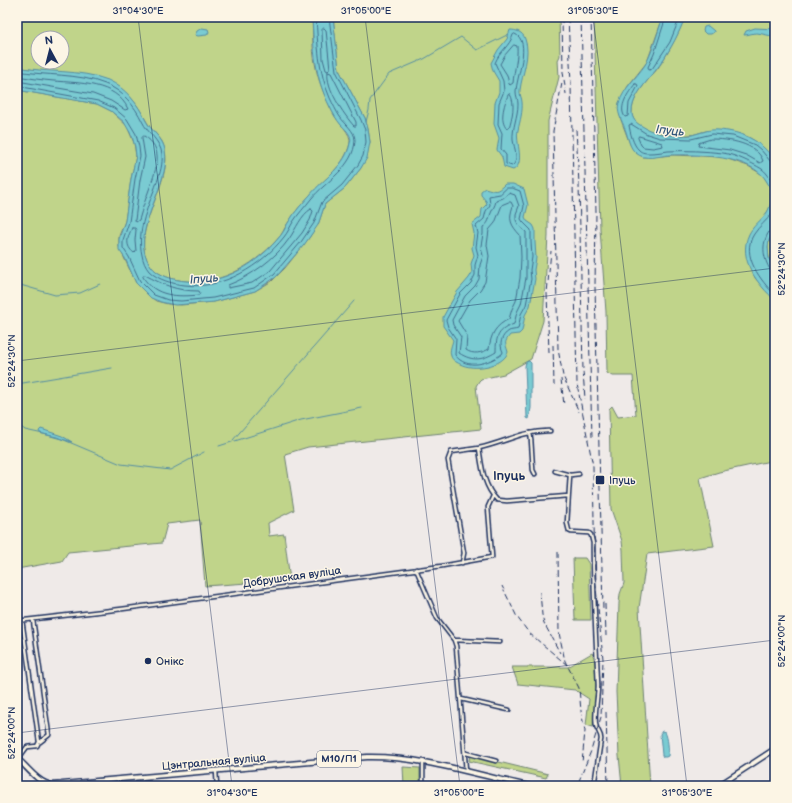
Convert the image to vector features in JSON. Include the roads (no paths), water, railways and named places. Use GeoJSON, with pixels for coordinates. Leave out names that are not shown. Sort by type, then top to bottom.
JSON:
{"type":"FeatureCollection","features":[{"type":"Feature","properties":{"kind":"main road"},"geometry":{"type":"LineString","coordinates":[[718,786],[775,749]]}},
{"type":"Feature","properties":{"kind":"main road","name":"Цэнтральная вуліца"},"geometry":{"type":"LineString","coordinates":[[41,781],[52,785],[68,785],[216,770],[385,756],[423,762]]}},
{"type":"Feature","properties":{"kind":"main road"},"geometry":{"type":"LineString","coordinates":[[18,758],[41,781]]}},
{"type":"Feature","properties":{"kind":"main road","name":"М10/П1"},"geometry":{"type":"LineString","coordinates":[[423,762],[466,771],[514,784],[529,786]]}},
{"type":"Feature","properties":{"kind":"street"},"geometry":{"type":"LineString","coordinates":[[462,563],[464,553],[448,460],[451,452],[494,445],[538,431],[550,431]]}},
{"type":"Feature","properties":{"kind":"street"},"geometry":{"type":"LineString","coordinates":[[530,433],[533,470],[535,474]]}},
{"type":"Feature","properties":{"kind":"street"},"geometry":{"type":"LineString","coordinates":[[479,448],[484,478],[493,496],[497,500],[503,502],[568,496]]}},
{"type":"Feature","properties":{"kind":"street"},"geometry":{"type":"LineString","coordinates":[[555,471],[570,475],[579,474]]}},
{"type":"Feature","properties":{"kind":"street"},"geometry":{"type":"LineString","coordinates":[[570,475],[567,522],[569,530],[571,532],[589,533],[593,543],[598,688],[596,723],[602,739],[594,786]]}},
{"type":"Feature","properties":{"kind":"street","name":"Добрушская вуліца"},"geometry":{"type":"LineString","coordinates":[[17,621],[462,563],[492,557],[488,507],[493,496]]}},
{"type":"Feature","properties":{"kind":"street"},"geometry":{"type":"LineString","coordinates":[[416,569],[437,618],[454,640],[466,753],[466,771]]}},
{"type":"Feature","properties":{"kind":"street"},"geometry":{"type":"LineString","coordinates":[[22,620],[39,742]]}},
{"type":"Feature","properties":{"kind":"street"},"geometry":{"type":"LineString","coordinates":[[18,758],[26,747],[37,746],[39,742],[49,735],[33,620]]}},
{"type":"Feature","properties":{"kind":"street"},"geometry":{"type":"LineString","coordinates":[[454,640],[500,642]]}},
{"type":"Feature","properties":{"kind":"street"},"geometry":{"type":"LineString","coordinates":[[461,699],[509,710]]}},
{"type":"Feature","properties":{"kind":"street"},"geometry":{"type":"LineString","coordinates":[[466,753],[496,761]]}},
{"type":"Feature","properties":{"kind":"street"},"geometry":{"type":"LineString","coordinates":[[423,762],[423,786]]}},
{"type":"Feature","properties":{"kind":"street"},"geometry":{"type":"LineString","coordinates":[[216,770],[217,786]]}},
{"type":"Feature","properties":{"kind":"street"},"geometry":{"type":"LineString","coordinates":[[29,786],[36,786],[41,781]]}},
{"type":"Feature","properties":{"kind":"water"},"geometry":{"type":"Polygon","coordinates":[[[312,17],[333,17],[339,70],[365,118],[368,129],[370,142],[367,158],[345,188],[325,204],[318,225],[304,245],[276,277],[255,291],[214,302],[175,305],[151,298],[136,283],[125,258],[119,250],[119,239],[125,221],[136,156],[132,136],[124,122],[111,111],[97,104],[17,90],[17,67],[30,70],[86,74],[114,83],[131,97],[148,125],[160,138],[165,150],[165,164],[162,178],[146,224],[144,239],[145,253],[151,266],[167,277],[176,280],[200,282],[227,276],[251,263],[262,255],[282,233],[297,210],[339,165],[348,151],[351,141],[350,137],[332,112],[325,96],[318,74],[314,52],[312,17]]]}},
{"type":"Feature","properties":{"kind":"water"},"geometry":{"type":"Polygon","coordinates":[[[663,17],[685,17],[668,52],[635,99],[632,112],[633,117],[636,122],[647,129],[666,135],[692,135],[709,130],[735,132],[749,137],[761,145],[771,155],[775,161],[775,230],[769,240],[768,247],[769,259],[775,271],[775,300],[756,279],[747,262],[746,243],[749,234],[767,213],[771,203],[770,187],[760,173],[737,161],[708,156],[669,155],[643,157],[636,153],[630,145],[618,106],[627,88],[648,60],[663,17]]]}},
{"type":"Feature","properties":{"kind":"water"},"geometry":{"type":"Polygon","coordinates":[[[708,26],[714,31],[711,34],[706,34],[703,31],[704,27],[708,26]]]}},
{"type":"Feature","properties":{"kind":"water"},"geometry":{"type":"Polygon","coordinates":[[[202,28],[208,29],[209,32],[207,35],[195,35],[197,31],[202,28]]]}},
{"type":"Feature","properties":{"kind":"water"},"geometry":{"type":"Polygon","coordinates":[[[755,28],[775,29],[775,36],[757,33],[744,35],[746,31],[755,28]]]}},
{"type":"Feature","properties":{"kind":"water"},"geometry":{"type":"Polygon","coordinates":[[[510,30],[521,33],[527,45],[527,58],[520,92],[522,112],[517,135],[520,158],[517,167],[513,170],[504,167],[502,157],[497,150],[499,138],[494,124],[495,103],[499,92],[499,81],[493,71],[491,63],[498,50],[507,39],[510,30]]]}},
{"type":"Feature","properties":{"kind":"water"},"geometry":{"type":"Polygon","coordinates":[[[505,184],[513,184],[524,189],[528,205],[525,217],[535,229],[535,279],[530,306],[525,315],[522,331],[519,334],[510,335],[506,341],[508,352],[505,357],[494,364],[487,366],[466,366],[453,360],[450,354],[453,340],[443,326],[443,317],[457,292],[472,273],[471,264],[474,255],[472,248],[474,233],[472,224],[481,217],[482,209],[487,204],[481,195],[481,191],[485,188],[498,190],[505,184]]]}},
{"type":"Feature","properties":{"kind":"water"},"geometry":{"type":"Polygon","coordinates":[[[529,361],[531,363],[531,408],[529,419],[527,418],[525,366],[526,362],[529,361]]]}},
{"type":"Feature","properties":{"kind":"water"},"geometry":{"type":"Polygon","coordinates":[[[41,429],[62,436],[72,442],[40,433],[39,431],[41,429]]]}},
{"type":"Feature","properties":{"kind":"water"},"geometry":{"type":"Polygon","coordinates":[[[662,731],[665,732],[668,740],[668,756],[666,757],[663,757],[662,755],[660,734],[662,731]]]}},
{"type":"Feature","properties":{"kind":"waterway"},"geometry":{"type":"LineString","coordinates":[[366,122],[370,100],[389,74],[424,59],[461,37],[477,50],[509,34]]}},
{"type":"Feature","properties":{"kind":"waterway"},"geometry":{"type":"LineString","coordinates":[[17,284],[55,295],[80,293],[100,284]]}},
{"type":"Feature","properties":{"kind":"waterway"},"geometry":{"type":"LineString","coordinates":[[233,440],[354,301]]}},
{"type":"Feature","properties":{"kind":"waterway"},"geometry":{"type":"LineString","coordinates":[[17,384],[112,368]]}},
{"type":"Feature","properties":{"kind":"waterway"},"geometry":{"type":"LineString","coordinates":[[219,446],[301,420],[362,408]]}},
{"type":"Feature","properties":{"kind":"waterway"},"geometry":{"type":"LineString","coordinates":[[17,424],[25,430],[57,437],[121,464],[170,470],[204,452]]}},
{"type":"Feature","properties":{"kind":"railway"},"geometry":{"type":"LineString","coordinates":[[562,17],[563,72],[566,94]]}},
{"type":"Feature","properties":{"kind":"railway"},"geometry":{"type":"LineString","coordinates":[[568,17],[571,84],[577,384],[593,466],[595,577],[603,659],[601,717],[591,751],[577,786]]}},
{"type":"Feature","properties":{"kind":"railway"},"geometry":{"type":"LineString","coordinates":[[581,17],[592,438]]}},
{"type":"Feature","properties":{"kind":"railway"},"geometry":{"type":"LineString","coordinates":[[591,17],[596,212],[595,287],[603,610]]}},
{"type":"Feature","properties":{"kind":"railway"},"geometry":{"type":"LineString","coordinates":[[562,83],[553,131],[558,349],[563,376],[579,412]]}},
{"type":"Feature","properties":{"kind":"railway"},"geometry":{"type":"LineString","coordinates":[[576,129],[585,399]]}},
{"type":"Feature","properties":{"kind":"railway"},"geometry":{"type":"LineString","coordinates":[[549,353],[547,293],[551,251]]}},
{"type":"Feature","properties":{"kind":"railway"},"geometry":{"type":"LineString","coordinates":[[553,345],[554,385]]}},
{"type":"Feature","properties":{"kind":"railway"},"geometry":{"type":"LineString","coordinates":[[561,379],[564,405]]}},
{"type":"Feature","properties":{"kind":"railway"},"geometry":{"type":"LineString","coordinates":[[558,552],[559,633],[565,661],[579,688],[585,731],[582,763]]}},
{"type":"Feature","properties":{"kind":"railway"},"geometry":{"type":"LineString","coordinates":[[502,586],[517,617],[529,633],[567,665]]}},
{"type":"Feature","properties":{"kind":"railway"},"geometry":{"type":"LineString","coordinates":[[540,592],[544,623],[560,653]]}},
{"type":"Feature","properties":{"kind":"railway"},"geometry":{"type":"LineString","coordinates":[[605,604],[606,636]]}},
{"type":"Feature","properties":{"kind":"railway"},"geometry":{"type":"LineString","coordinates":[[606,712],[608,786]]}},
{"type":"Feature","properties":{"kind":"place","name":"Іпуць"},"geometry":{"type":"Point","coordinates":[600,480]}},
{"type":"Feature","properties":{"kind":"place","name":"Онікс"},"geometry":{"type":"Point","coordinates":[148,661]}},
{"type":"Feature","properties":{"kind":"district","name":"Іпуць"},"geometry":{"type":"Point","coordinates":[509,476]}}]}
